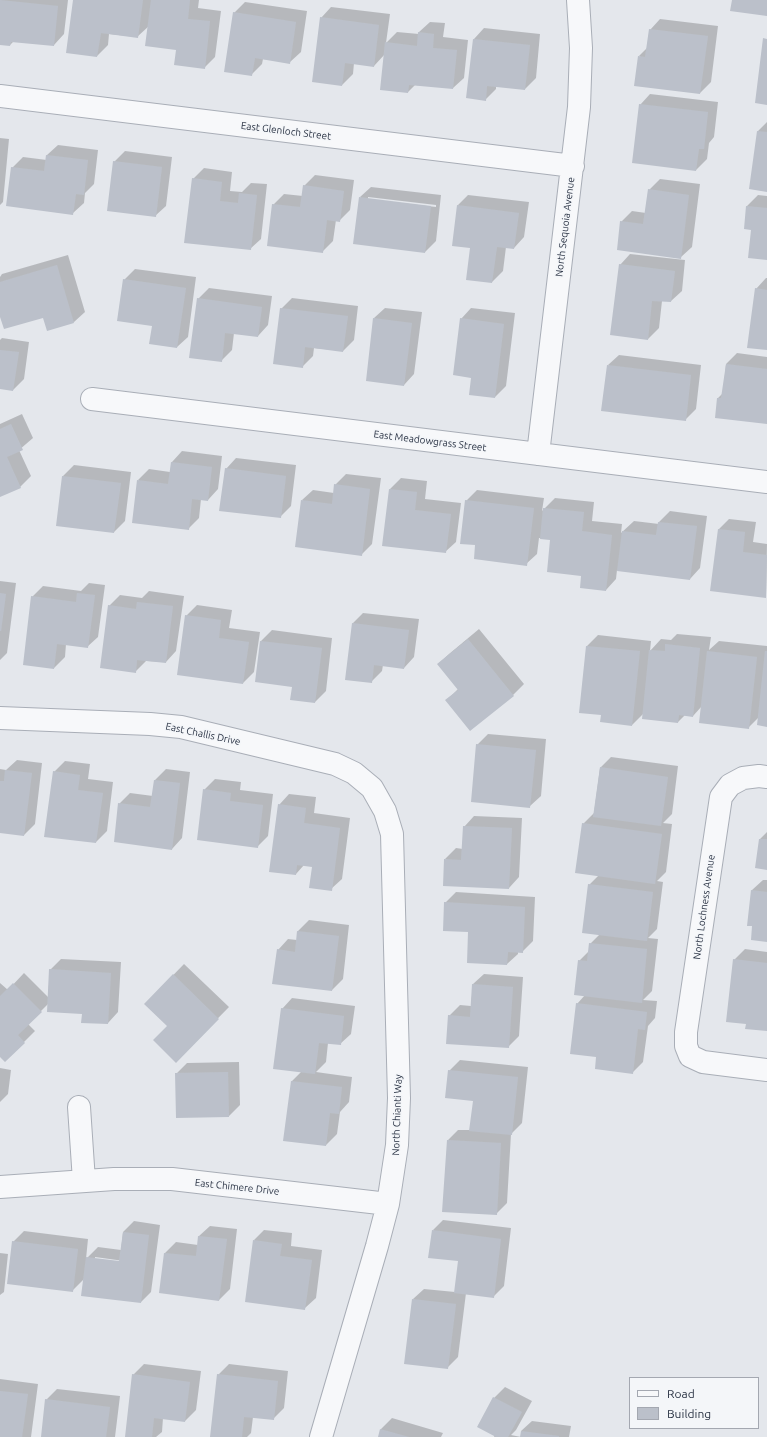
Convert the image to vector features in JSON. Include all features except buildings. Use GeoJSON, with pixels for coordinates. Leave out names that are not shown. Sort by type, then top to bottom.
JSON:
{"type":"FeatureCollection","features":[{"type":"Feature","properties":{"kind":"street","name":"North Sequoia Avenue"},"geometry":{"type":"LineString","coordinates":[[538,454],[579,107],[581,48],[578,0]]}},
{"type":"Feature","properties":{"kind":"street","name":"East Glenloch Street"},"geometry":{"type":"LineString","coordinates":[[0,96],[573,166]]}},
{"type":"Feature","properties":{"kind":"street","name":"East Meadowgrass Street"},"geometry":{"type":"LineString","coordinates":[[92,399],[767,482]]}},
{"type":"Feature","properties":{"kind":"street","name":"East Challis Drive"},"geometry":{"type":"LineString","coordinates":[[0,718],[150,724],[181,727],[335,764],[354,774],[372,788]]}},
{"type":"Feature","properties":{"kind":"street","name":"North Lochness Avenue"},"geometry":{"type":"LineString","coordinates":[[767,778],[759,776],[743,778],[730,785],[721,797],[686,1032],[686,1046],[690,1056],[703,1062],[767,1070]]}},
{"type":"Feature","properties":{"kind":"street","name":"North Chianti Way"},"geometry":{"type":"LineString","coordinates":[[321,1437],[388,1204],[397,1145],[399,1098],[392,834],[385,811],[372,788]]}},
{"type":"Feature","properties":{"kind":"street"},"geometry":{"type":"LineString","coordinates":[[79,1107],[84,1181]]}},
{"type":"Feature","properties":{"kind":"street","name":"East Chimere Drive"},"geometry":{"type":"LineString","coordinates":[[0,1187],[114,1179],[172,1179],[388,1204]]}}]}
